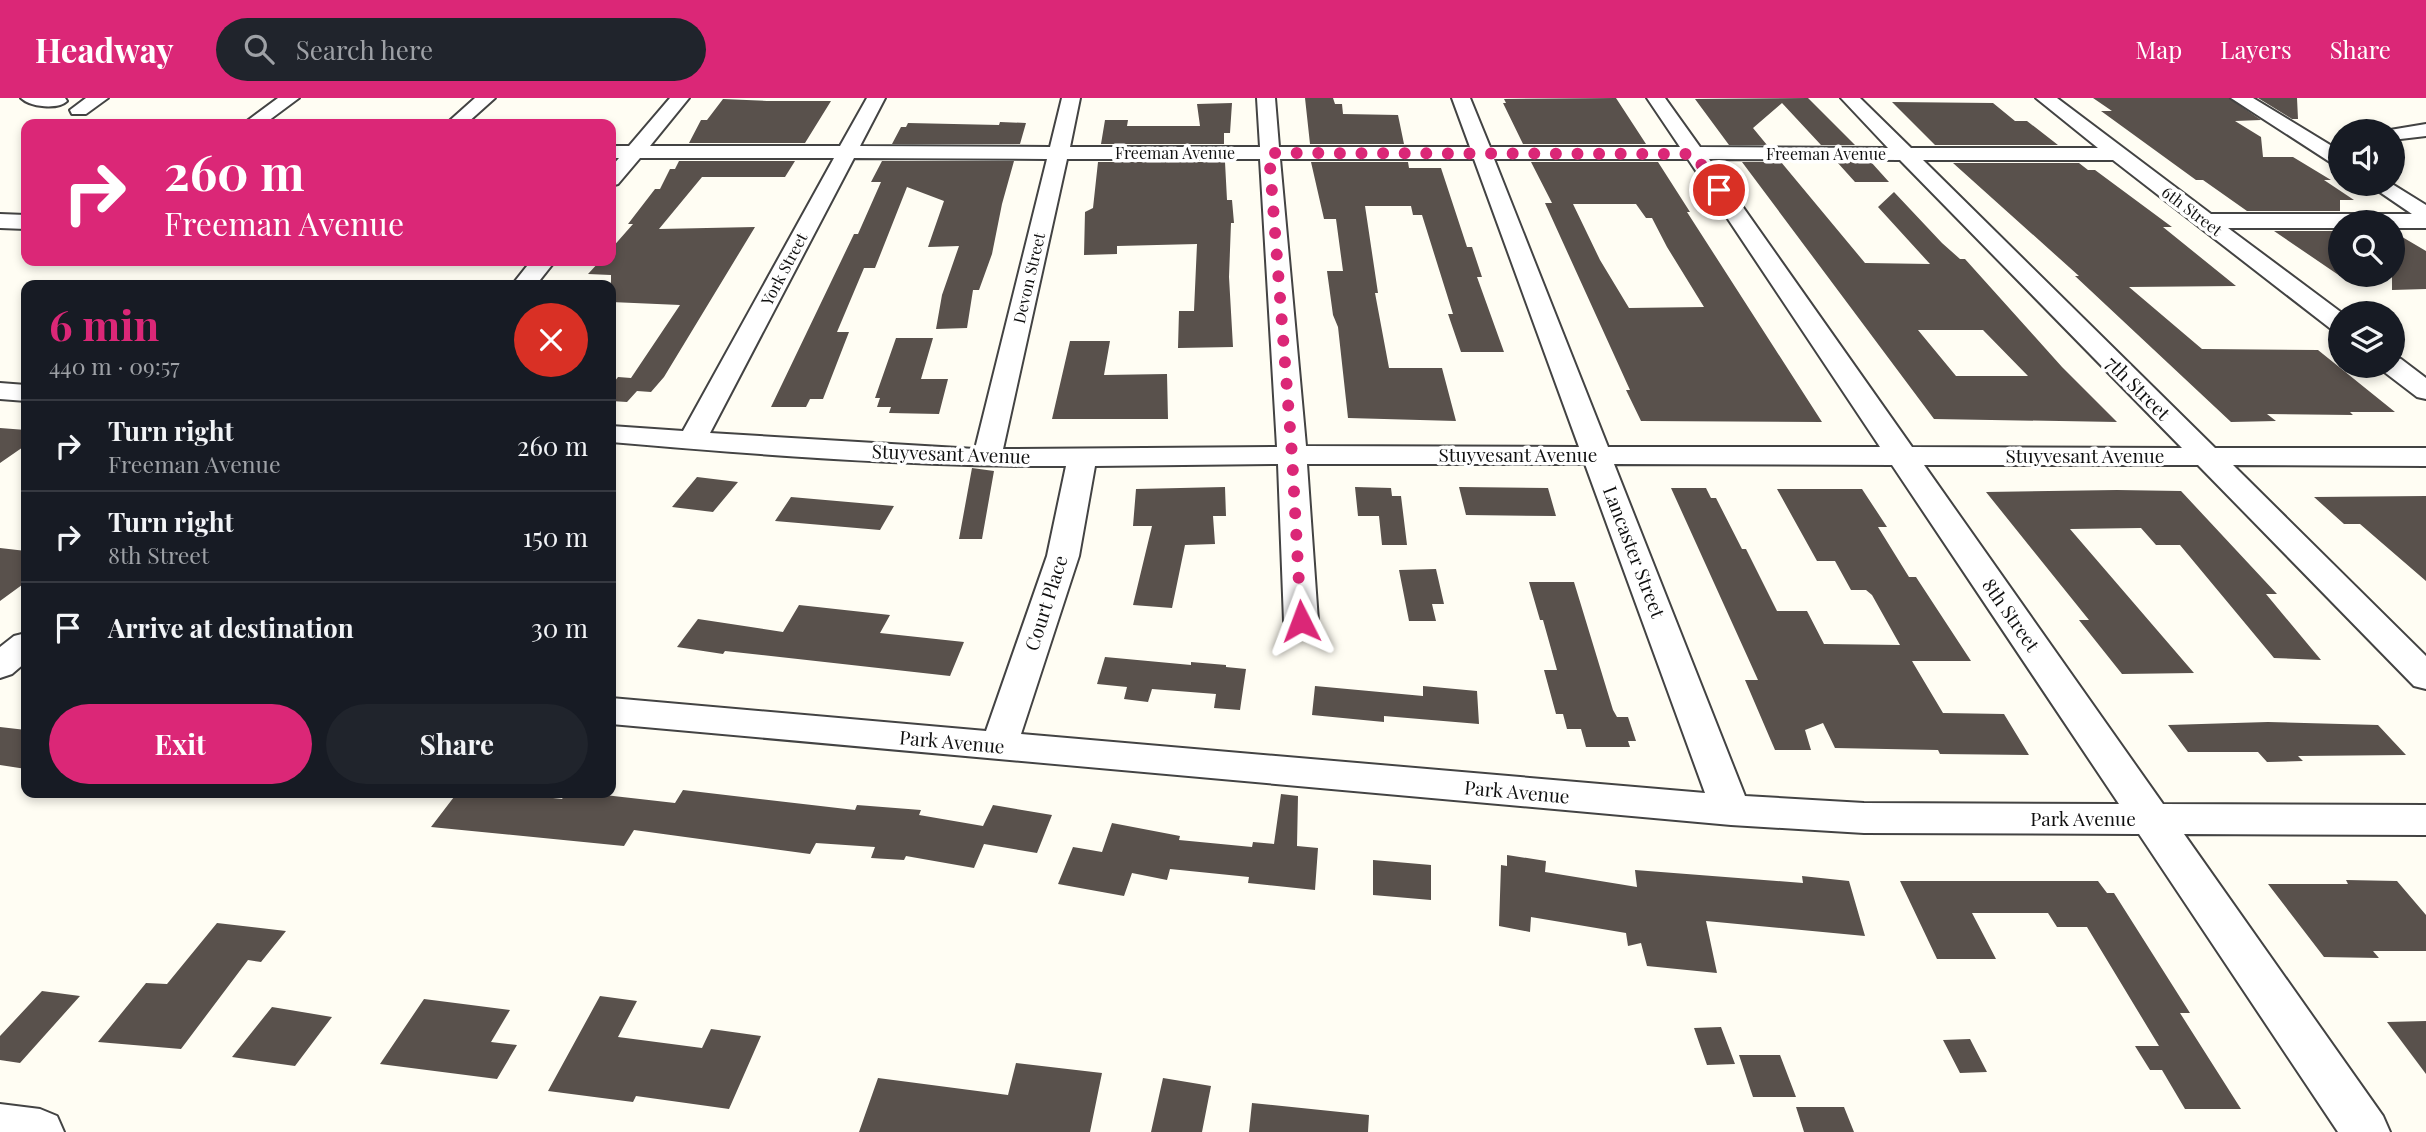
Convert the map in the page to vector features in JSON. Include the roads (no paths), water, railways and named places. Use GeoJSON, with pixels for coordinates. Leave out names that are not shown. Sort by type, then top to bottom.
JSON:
{"type":"FeatureCollection","features":[{"type":"Feature","properties":{"kind":"street"},"geometry":{"type":"LineString","coordinates":[[30,98],[58,101]]}},
{"type":"Feature","properties":{"kind":"street"},"geometry":{"type":"LineString","coordinates":[[79,110],[99,98]]}},
{"type":"Feature","properties":{"kind":"street"},"geometry":{"type":"LineString","coordinates":[[259,119],[290,98]]}},
{"type":"Feature","properties":{"kind":"street"},"geometry":{"type":"LineString","coordinates":[[461,119],[485,98]]}},
{"type":"Feature","properties":{"kind":"street"},"geometry":{"type":"LineString","coordinates":[[616,174],[680,98]]}},
{"type":"Feature","properties":{"kind":"street","name":"York Street"},"geometry":{"type":"LineString","coordinates":[[692,440],[876,98]]}},
{"type":"Feature","properties":{"kind":"street","name":"Devon Street"},"geometry":{"type":"LineString","coordinates":[[987,458],[1071,98]]}},
{"type":"Feature","properties":{"kind":"street"},"geometry":{"type":"LineString","coordinates":[[1266,98],[1292,455],[1301,621]]}},
{"type":"Feature","properties":{"kind":"street","name":"Lancaster Street"},"geometry":{"type":"LineString","coordinates":[[1461,98],[1731,810]]}},
{"type":"Feature","properties":{"kind":"street","name":"8th Street"},"geometry":{"type":"LineString","coordinates":[[1656,98],[2366,1132]]}},
{"type":"Feature","properties":{"kind":"street","name":"7th Street"},"geometry":{"type":"LineString","coordinates":[[1850,98],[2426,677]]}},
{"type":"Feature","properties":{"kind":"street","name":"6th Street"},"geometry":{"type":"LineString","coordinates":[[2045,98],[2328,315]]}},
{"type":"Feature","properties":{"kind":"street"},"geometry":{"type":"LineString","coordinates":[[2240,98],[2328,153]]}},
{"type":"Feature","properties":{"kind":"street"},"geometry":{"type":"LineString","coordinates":[[2405,132],[2426,130]]}},
{"type":"Feature","properties":{"kind":"street"},"geometry":{"type":"LineString","coordinates":[[2309,141],[2328,139]]}},
{"type":"Feature","properties":{"kind":"street","name":"Freeman Avenue"},"geometry":{"type":"LineString","coordinates":[[616,152],[2118,154]]}},
{"type":"Feature","properties":{"kind":"street"},"geometry":{"type":"LineString","coordinates":[[2397,196],[2426,214]]}},
{"type":"Feature","properties":{"kind":"street"},"geometry":{"type":"LineString","coordinates":[[2205,220],[2426,221]]}},
{"type":"Feature","properties":{"kind":"street"},"geometry":{"type":"LineString","coordinates":[[0,221],[21,222]]}},
{"type":"Feature","properties":{"kind":"street"},"geometry":{"type":"LineString","coordinates":[[528,280],[539,266]]}},
{"type":"Feature","properties":{"kind":"street"},"geometry":{"type":"LineString","coordinates":[[2405,375],[2426,391]]}},
{"type":"Feature","properties":{"kind":"street"},"geometry":{"type":"LineString","coordinates":[[0,391],[21,393]]}},
{"type":"Feature","properties":{"kind":"street","name":"Stuyvesant Avenue"},"geometry":{"type":"LineString","coordinates":[[616,434],[987,458],[1292,455],[2426,457]]}},
{"type":"Feature","properties":{"kind":"street","name":"Court Place"},"geometry":{"type":"LineString","coordinates":[[999,746],[1063,555],[1082,456]]}},
{"type":"Feature","properties":{"kind":"street","name":"Park Avenue"},"geometry":{"type":"LineString","coordinates":[[616,711],[1731,810],[1864,818],[2426,820]]}},
{"type":"Feature","properties":{"kind":"street"},"geometry":{"type":"LineString","coordinates":[[0,1127],[40,1132]]}}]}
